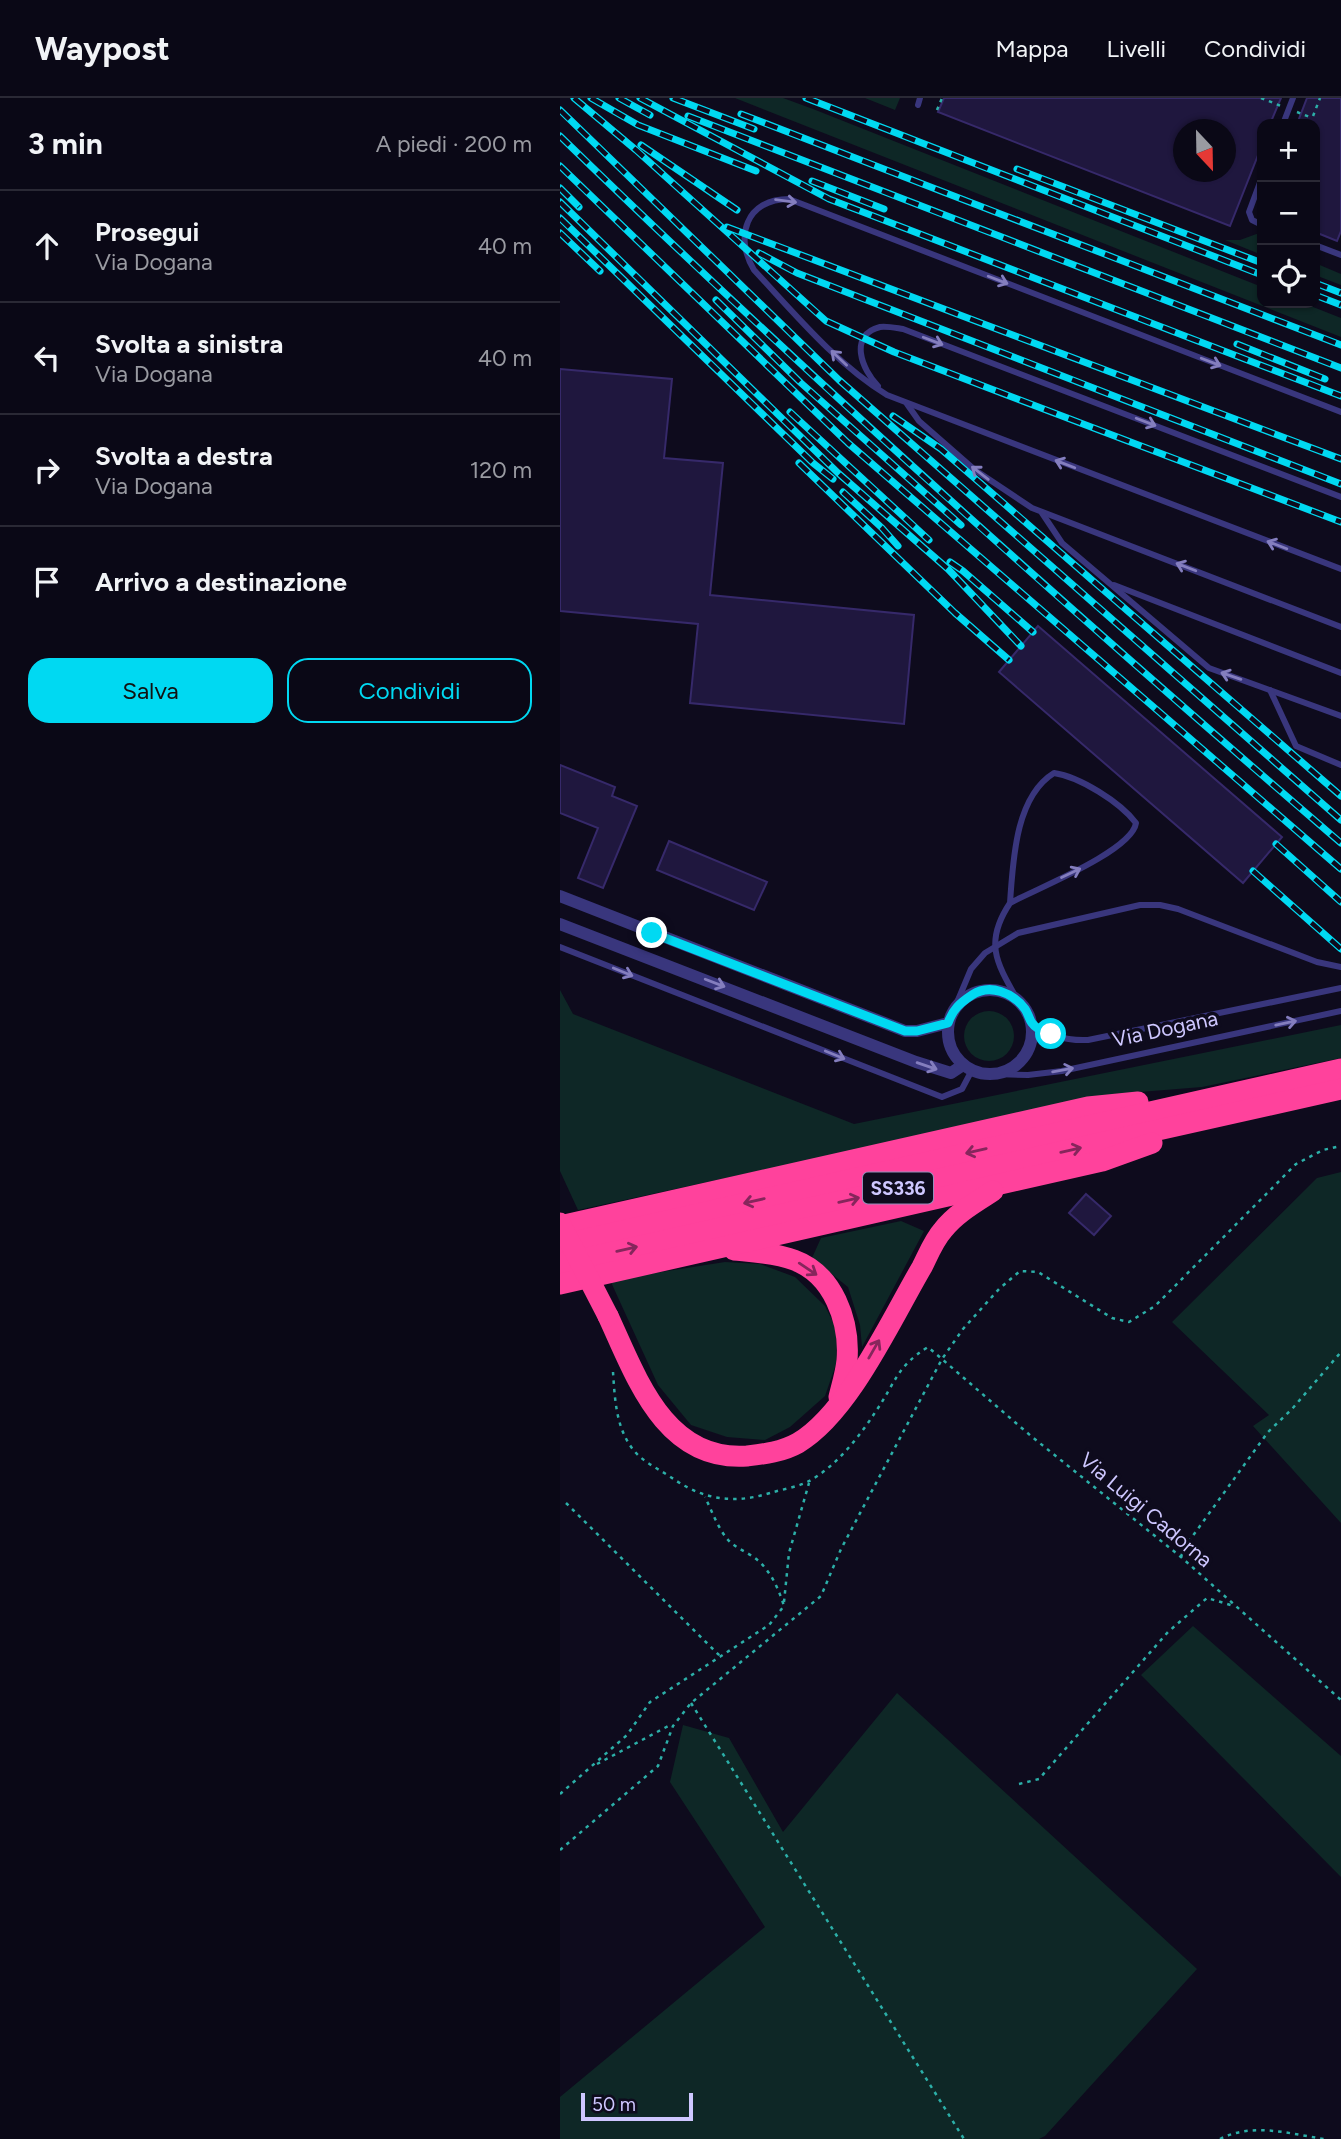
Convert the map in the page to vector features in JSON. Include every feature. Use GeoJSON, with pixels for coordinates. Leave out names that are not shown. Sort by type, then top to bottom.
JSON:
{"type":"FeatureCollection","features":[{"type":"Feature","properties":{"kind":"highway","name":"SS336"},"geometry":{"type":"LineString","coordinates":[[560,1264],[1235,1103],[1341,1069]]}},
{"type":"Feature","properties":{"kind":"highway","name":"SS336"},"geometry":{"type":"LineString","coordinates":[[560,1245],[1235,1103],[1341,1089]]}},
{"type":"Feature","properties":{"kind":"highway"},"geometry":{"type":"LineString","coordinates":[[1006,1183],[971,1205],[943,1229],[864,1368],[820,1426],[797,1443],[771,1454],[738,1456],[707,1450],[679,1436],[656,1412],[560,1224],[1088,1107],[1235,1103]]}},
{"type":"Feature","properties":{"kind":"highway"},"geometry":{"type":"LineString","coordinates":[[560,1284],[1102,1161],[1235,1103]]}},
{"type":"Feature","properties":{"kind":"highway"},"geometry":{"type":"LineString","coordinates":[[719,1249],[772,1254],[796,1261],[820,1277],[836,1299],[845,1323],[847,1359],[837,1406]]}},
{"type":"Feature","properties":{"kind":"street"},"geometry":{"type":"LineString","coordinates":[[560,896],[905,1031],[917,1031],[951,1018]]}},
{"type":"Feature","properties":{"kind":"street","name":"Via Dogana"},"geometry":{"type":"LineString","coordinates":[[560,924],[916,1062],[951,1073],[968,1068],[995,1074]]}},
{"type":"Feature","properties":{"kind":"street"},"geometry":{"type":"LineString","coordinates":[[968,1068],[956,1057],[949,1044],[951,1018],[958,1003],[977,992],[1002,991],[1017,999],[1027,1011],[1031,1023],[1030,1044],[1024,1057],[1010,1069],[995,1074]]}},
{"type":"Feature","properties":{"kind":"lane"},"geometry":{"type":"LineString","coordinates":[[1285,119],[1293,98]]}},
{"type":"Feature","properties":{"kind":"lane"},"geometry":{"type":"LineString","coordinates":[[1257,190],[1249,212],[1252,220],[1257,222]]}},
{"type":"Feature","properties":{"kind":"lane"},"geometry":{"type":"LineString","coordinates":[[1341,412],[789,199],[772,200],[763,204],[747,223],[743,233],[746,254],[754,270],[832,352],[856,374],[887,395],[1341,569]]}},
{"type":"Feature","properties":{"kind":"lane"},"geometry":{"type":"LineString","coordinates":[[1320,247],[1341,255]]}},
{"type":"Feature","properties":{"kind":"lane"},"geometry":{"type":"LineString","coordinates":[[887,395],[872,380],[861,358],[864,338],[868,333],[882,327],[903,329],[1341,497]]}},
{"type":"Feature","properties":{"kind":"lane"},"geometry":{"type":"LineString","coordinates":[[907,404],[919,421],[975,470],[1023,503],[1341,627]]}},
{"type":"Feature","properties":{"kind":"lane"},"geometry":{"type":"LineString","coordinates":[[1042,512],[1062,543],[1209,668],[1341,716]]}},
{"type":"Feature","properties":{"kind":"lane"},"geometry":{"type":"LineString","coordinates":[[1110,584],[1341,673]]}},
{"type":"Feature","properties":{"kind":"lane"},"geometry":{"type":"LineString","coordinates":[[1270,690],[1297,746],[1341,765]]}},
{"type":"Feature","properties":{"kind":"lane"},"geometry":{"type":"LineString","coordinates":[[1010,903],[1105,855],[1132,835],[1136,823],[1094,789],[1076,779],[1054,773],[1037,789],[1014,845],[1010,903],[995,934],[995,946],[1002,971],[1017,999]]}},
{"type":"Feature","properties":{"kind":"lane"},"geometry":{"type":"LineString","coordinates":[[951,1018],[971,969],[995,946],[1025,930],[1140,905],[1167,906],[1317,962],[1341,967]]}},
{"type":"Feature","properties":{"kind":"lane"},"geometry":{"type":"LineString","coordinates":[[560,947],[942,1097],[962,1089],[968,1068]]}},
{"type":"Feature","properties":{"kind":"lane","name":"Via Dogana"},"geometry":{"type":"LineString","coordinates":[[1031,1023],[1040,1030],[1066,1040],[1088,1040],[1341,988]]}},
{"type":"Feature","properties":{"kind":"lane","name":"Via Dogana"},"geometry":{"type":"LineString","coordinates":[[995,1074],[1028,1075],[1062,1070],[1341,1011]]}},
{"type":"Feature","properties":{"kind":"path"},"geometry":{"type":"LineString","coordinates":[[937,110],[942,98]]}},
{"type":"Feature","properties":{"kind":"path"},"geometry":{"type":"LineString","coordinates":[[1261,98],[1269,99],[1278,105]]}},
{"type":"Feature","properties":{"kind":"path"},"geometry":{"type":"LineString","coordinates":[[1301,114],[1312,118],[1320,98]]}},
{"type":"Feature","properties":{"kind":"path"},"geometry":{"type":"LineString","coordinates":[[560,1850],[658,1766],[676,1722],[691,1703],[821,1596],[841,1549],[942,1359],[963,1329],[999,1289],[1020,1271],[1038,1272],[1112,1318],[1129,1322],[1154,1306],[1296,1164],[1323,1150],[1341,1146]]}},
{"type":"Feature","properties":{"kind":"path","name":"Via Luigi Cadorna"},"geometry":{"type":"LineString","coordinates":[[810,1481],[836,1462],[876,1412],[897,1373],[911,1357],[929,1346],[1031,1436],[1181,1557],[1341,1700]]}},
{"type":"Feature","properties":{"kind":"path"},"geometry":{"type":"LineString","coordinates":[[1181,1557],[1184,1548],[1268,1432],[1292,1409],[1341,1352]]}},
{"type":"Feature","properties":{"kind":"path"},"geometry":{"type":"LineString","coordinates":[[612,1369],[615,1409],[621,1429],[639,1456],[705,1497],[735,1501],[763,1496],[810,1481]]}},
{"type":"Feature","properties":{"kind":"path"},"geometry":{"type":"LineString","coordinates":[[560,1794],[627,1735],[650,1702],[769,1625],[784,1606],[789,1553],[810,1481]]}},
{"type":"Feature","properties":{"kind":"path"},"geometry":{"type":"LineString","coordinates":[[705,1497],[730,1543],[754,1557],[768,1572],[779,1590],[784,1606]]}},
{"type":"Feature","properties":{"kind":"path"},"geometry":{"type":"LineString","coordinates":[[566,1503],[720,1657]]}},
{"type":"Feature","properties":{"kind":"path"},"geometry":{"type":"LineString","coordinates":[[1019,1784],[1039,1779],[1168,1632],[1207,1598],[1237,1607]]}},
{"type":"Feature","properties":{"kind":"path"},"geometry":{"type":"LineString","coordinates":[[691,1703],[964,2139]]}},
{"type":"Feature","properties":{"kind":"path"},"geometry":{"type":"LineString","coordinates":[[591,1767],[676,1722]]}},
{"type":"Feature","properties":{"kind":"path"},"geometry":{"type":"LineString","coordinates":[[1220,2139],[1233,2132],[1262,2129],[1324,2139]]}},
{"type":"Feature","properties":{"kind":"green space"},"geometry":{"type":"Polygon","coordinates":[[[735,98],[783,98],[813,109],[1257,285],[1257,304],[735,98]]]}},
{"type":"Feature","properties":{"kind":"green space"},"geometry":{"type":"Polygon","coordinates":[[[865,98],[900,98],[895,110],[865,98]]]}},
{"type":"Feature","properties":{"kind":"green space"},"geometry":{"type":"Polygon","coordinates":[[[1257,234],[1257,253],[1225,240],[1240,240],[1257,234]]]}},
{"type":"Feature","properties":{"kind":"green space"},"geometry":{"type":"Polygon","coordinates":[[[1320,265],[1341,274],[1341,285],[1320,277],[1320,265]]]}},
{"type":"Feature","properties":{"kind":"green space"},"geometry":{"type":"Polygon","coordinates":[[[1267,308],[1316,308],[1341,318],[1341,337],[1267,308]]]}},
{"type":"Feature","properties":{"kind":"green space"},"geometry":{"type":"Polygon","coordinates":[[[560,990],[573,1014],[854,1124],[1341,1025],[1341,1058],[1202,1087],[1115,1094],[578,1210],[560,1171],[560,990]]]}},
{"type":"Feature","properties":{"kind":"green space"},"geometry":{"type":"Polygon","coordinates":[[[979,1012],[999,1012],[1013,1026],[1013,1046],[999,1060],[979,1060],[965,1046],[965,1026],[979,1012]]]}},
{"type":"Feature","properties":{"kind":"green space"},"geometry":{"type":"Polygon","coordinates":[[[1341,1172],[1341,1523],[1253,1426],[1269,1415],[1172,1322],[1317,1178],[1341,1172]]]}},
{"type":"Feature","properties":{"kind":"green space"},"geometry":{"type":"Polygon","coordinates":[[[901,1221],[924,1231],[862,1347],[860,1325],[848,1287],[812,1258],[821,1238],[901,1221]]]}},
{"type":"Feature","properties":{"kind":"green space"},"geometry":{"type":"Polygon","coordinates":[[[725,1262],[760,1264],[795,1277],[825,1306],[837,1330],[836,1364],[825,1396],[790,1427],[765,1440],[727,1437],[691,1425],[658,1385],[610,1280],[725,1262]]]}},
{"type":"Feature","properties":{"kind":"green space"},"geometry":{"type":"Polygon","coordinates":[[[1193,1626],[1341,1756],[1341,1877],[1141,1675],[1193,1626]]]}},
{"type":"Feature","properties":{"kind":"green space"},"geometry":{"type":"Polygon","coordinates":[[[897,1693],[1197,1969],[1045,2136],[1039,2139],[560,2139],[560,2097],[765,1927],[670,1782],[683,1725],[729,1738],[783,1832],[897,1693]]]}},
{"type":"Feature","properties":{"kind":"building"},"geometry":{"type":"Polygon","coordinates":[[[944,98],[1281,98],[1272,119],[1257,119],[1257,158],[1230,226],[938,112],[944,98]]]}},
{"type":"Feature","properties":{"kind":"building"},"geometry":{"type":"Polygon","coordinates":[[[1307,98],[1341,98],[1341,231],[1337,241],[1320,234],[1320,119],[1299,119],[1307,98]]]}},
{"type":"Feature","properties":{"kind":"building"},"geometry":{"type":"Polygon","coordinates":[[[560,369],[672,379],[664,458],[723,463],[710,595],[914,615],[904,724],[690,703],[698,624],[560,611],[560,369]]]}},
{"type":"Feature","properties":{"kind":"building"},"geometry":{"type":"Polygon","coordinates":[[[1038,626],[1282,837],[1243,883],[999,672],[1038,626]]]}},
{"type":"Feature","properties":{"kind":"building"},"geometry":{"type":"Polygon","coordinates":[[[560,765],[615,787],[612,796],[637,806],[603,888],[578,878],[598,828],[560,813],[560,765]]]}},
{"type":"Feature","properties":{"kind":"building"},"geometry":{"type":"Polygon","coordinates":[[[669,841],[767,882],[754,910],[657,870],[669,841]]]}},
{"type":"Feature","properties":{"kind":"building"},"geometry":{"type":"Polygon","coordinates":[[[1086,1194],[1111,1216],[1094,1235],[1069,1213],[1086,1194]]]}},
{"type":"Feature","properties":{"kind":"railway"},"geometry":{"type":"LineString","coordinates":[[574,98],[636,150],[826,321],[894,352],[1341,522]]}},
{"type":"Feature","properties":{"kind":"railway"},"geometry":{"type":"LineString","coordinates":[[591,98],[638,125],[756,171]]}},
{"type":"Feature","properties":{"kind":"railway"},"geometry":{"type":"LineString","coordinates":[[619,98],[650,115]]}},
{"type":"Feature","properties":{"kind":"railway"},"geometry":{"type":"LineString","coordinates":[[640,98],[829,199],[1341,396]]}},
{"type":"Feature","properties":{"kind":"railway"},"geometry":{"type":"LineString","coordinates":[[673,98],[754,129]]}},
{"type":"Feature","properties":{"kind":"railway"},"geometry":{"type":"LineString","coordinates":[[806,98],[1257,273]]}},
{"type":"Feature","properties":{"kind":"railway"},"geometry":{"type":"LineString","coordinates":[[560,110],[839,380],[1341,820]]}},
{"type":"Feature","properties":{"kind":"railway"},"geometry":{"type":"LineString","coordinates":[[741,114],[1341,345]]}},
{"type":"Feature","properties":{"kind":"railway"},"geometry":{"type":"LineString","coordinates":[[688,116],[1341,368]]}},
{"type":"Feature","properties":{"kind":"railway"},"geometry":{"type":"LineString","coordinates":[[560,136],[751,318],[945,496],[1341,843]]}},
{"type":"Feature","properties":{"kind":"railway"},"geometry":{"type":"LineString","coordinates":[[641,145],[737,210]]}},
{"type":"Feature","properties":{"kind":"railway"},"geometry":{"type":"LineString","coordinates":[[560,166],[848,443],[1341,869]]}},
{"type":"Feature","properties":{"kind":"railway"},"geometry":{"type":"LineString","coordinates":[[1017,169],[1257,261]]}},
{"type":"Feature","properties":{"kind":"railway"},"geometry":{"type":"LineString","coordinates":[[812,181],[884,209]]}},
{"type":"Feature","properties":{"kind":"railway"},"geometry":{"type":"LineString","coordinates":[[560,188],[579,207]]}},
{"type":"Feature","properties":{"kind":"railway"},"geometry":{"type":"LineString","coordinates":[[560,202],[838,473],[948,569],[1021,646]]}},
{"type":"Feature","properties":{"kind":"railway"},"geometry":{"type":"LineString","coordinates":[[560,218],[813,463],[833,479]]}},
{"type":"Feature","properties":{"kind":"railway"},"geometry":{"type":"LineString","coordinates":[[727,227],[1341,459]]}},
{"type":"Feature","properties":{"kind":"railway"},"geometry":{"type":"LineString","coordinates":[[560,233],[600,271]]}},
{"type":"Feature","properties":{"kind":"railway"},"geometry":{"type":"LineString","coordinates":[[759,253],[797,273],[1341,484]]}},
{"type":"Feature","properties":{"kind":"railway"},"geometry":{"type":"LineString","coordinates":[[1320,285],[1341,293]]}},
{"type":"Feature","properties":{"kind":"railway"},"geometry":{"type":"LineString","coordinates":[[1320,297],[1341,305]]}},
{"type":"Feature","properties":{"kind":"railway"},"geometry":{"type":"LineString","coordinates":[[716,300],[801,383],[961,525]]}},
{"type":"Feature","properties":{"kind":"railway"},"geometry":{"type":"LineString","coordinates":[[1237,344],[1325,379]]}},
{"type":"Feature","properties":{"kind":"railway"},"geometry":{"type":"LineString","coordinates":[[790,412],[929,540]]}},
{"type":"Feature","properties":{"kind":"railway"},"geometry":{"type":"LineString","coordinates":[[893,416],[941,449],[1341,796]]}},
{"type":"Feature","properties":{"kind":"railway"},"geometry":{"type":"LineString","coordinates":[[799,463],[955,613],[1009,660]]}},
{"type":"Feature","properties":{"kind":"railway"},"geometry":{"type":"LineString","coordinates":[[843,492],[898,546]]}},
{"type":"Feature","properties":{"kind":"railway"},"geometry":{"type":"LineString","coordinates":[[950,562],[1033,632]]}},
{"type":"Feature","properties":{"kind":"railway"},"geometry":{"type":"LineString","coordinates":[[1276,844],[1341,902]]}},
{"type":"Feature","properties":{"kind":"railway"},"geometry":{"type":"LineString","coordinates":[[1253,871],[1341,949]]}},
{"type":"Feature","properties":{"kind":"route"},"geometry":{"type":"LineString","coordinates":[[652,933],[905,1031],[930,1029],[948,1023],[958,1003],[977,992],[987,990],[1002,991],[1017,999],[1027,1011],[1031,1023],[1051,1034]]}}]}
